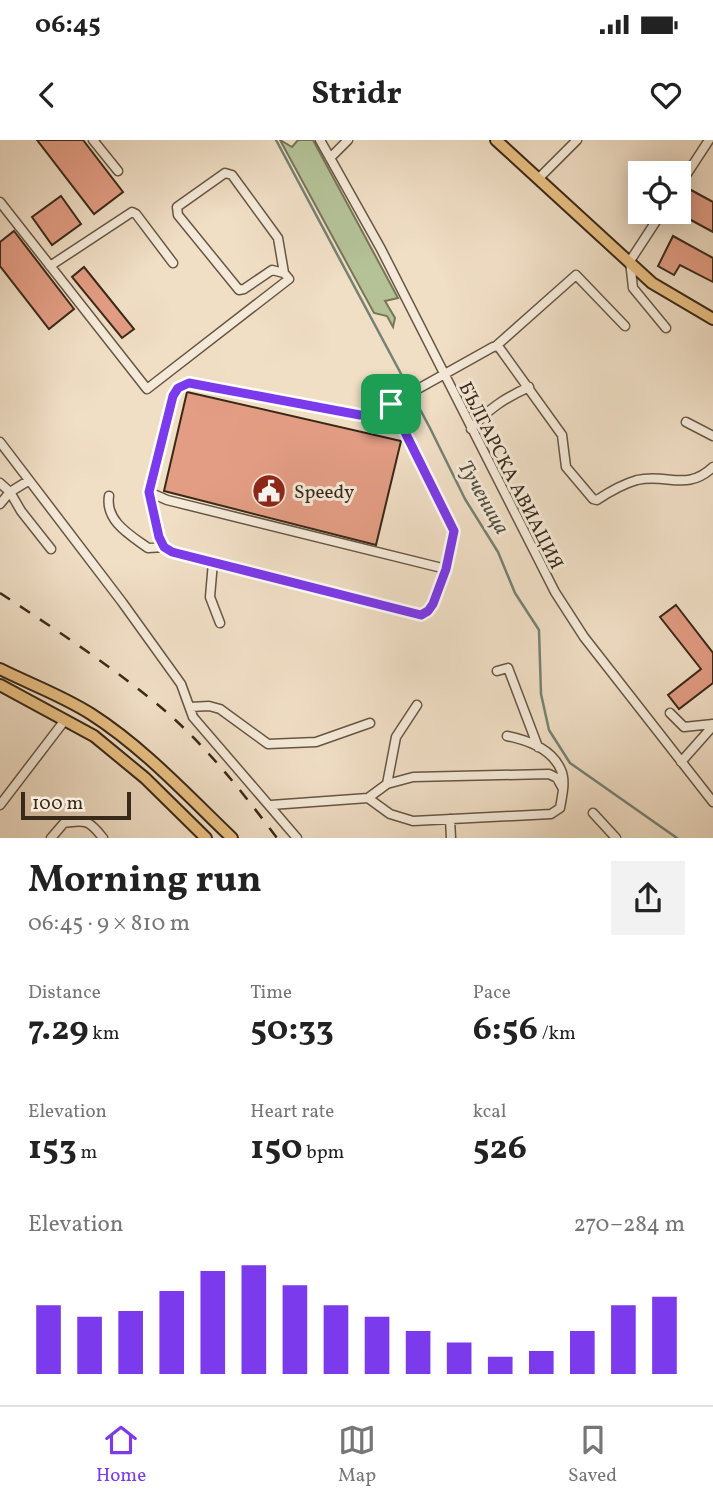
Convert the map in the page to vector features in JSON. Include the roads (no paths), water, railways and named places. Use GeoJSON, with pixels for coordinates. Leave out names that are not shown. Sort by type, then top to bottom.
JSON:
{"type":"FeatureCollection","features":[{"type":"Feature","properties":{"kind":"main road"},"geometry":{"type":"LineString","coordinates":[[496,140],[652,283],[713,319]]}},
{"type":"Feature","properties":{"kind":"main road"},"geometry":{"type":"LineString","coordinates":[[0,669],[89,713],[116,732],[166,773],[232,838]]}},
{"type":"Feature","properties":{"kind":"main road"},"geometry":{"type":"LineString","coordinates":[[0,685],[94,736],[145,778],[206,838]]}},
{"type":"Feature","properties":{"kind":"street"},"geometry":{"type":"LineString","coordinates":[[93,140],[118,171]]}},
{"type":"Feature","properties":{"kind":"street","name":"БЪЛГАРСКА АВИАЦИЯ"},"geometry":{"type":"LineString","coordinates":[[320,140],[381,248],[443,376],[555,592],[584,636],[713,802]]}},
{"type":"Feature","properties":{"kind":"street"},"geometry":{"type":"LineString","coordinates":[[330,158],[348,140]]}},
{"type":"Feature","properties":{"kind":"street"},"geometry":{"type":"LineString","coordinates":[[538,178],[577,140]]}},
{"type":"Feature","properties":{"kind":"street"},"geometry":{"type":"LineString","coordinates":[[691,168],[709,140]]}},
{"type":"Feature","properties":{"kind":"street"},"geometry":{"type":"LineString","coordinates":[[0,202],[147,389],[289,279],[284,273],[278,238],[232,175],[225,173],[177,207],[178,215],[239,290],[272,270],[284,273]]}},
{"type":"Feature","properties":{"kind":"street"},"geometry":{"type":"LineString","coordinates":[[50,265],[132,212],[173,263]]}},
{"type":"Feature","properties":{"kind":"street"},"geometry":{"type":"LineString","coordinates":[[654,224],[629,261],[633,288],[666,328]]}},
{"type":"Feature","properties":{"kind":"street"},"geometry":{"type":"LineString","coordinates":[[391,404],[454,531],[446,569],[428,611],[421,615],[172,552],[164,547],[159,537],[149,492],[173,396],[183,384],[360,415],[371,414],[496,346],[576,275],[625,326]]}},
{"type":"Feature","properties":{"kind":"street"},"geometry":{"type":"LineString","coordinates":[[496,346],[500,347],[562,435],[565,467],[593,499],[597,500],[613,489],[636,480],[699,478],[713,467]]}},
{"type":"Feature","properties":{"kind":"street"},"geometry":{"type":"LineString","coordinates":[[471,429],[495,405],[529,387]]}},
{"type":"Feature","properties":{"kind":"street"},"geometry":{"type":"LineString","coordinates":[[686,422],[713,436]]}},
{"type":"Feature","properties":{"kind":"street"},"geometry":{"type":"LineString","coordinates":[[0,442],[130,612],[181,684],[193,717],[297,838]]}},
{"type":"Feature","properties":{"kind":"street"},"geometry":{"type":"LineString","coordinates":[[0,504],[10,492],[28,481]]}},
{"type":"Feature","properties":{"kind":"street"},"geometry":{"type":"LineString","coordinates":[[0,483],[10,492],[51,550]]}},
{"type":"Feature","properties":{"kind":"street"},"geometry":{"type":"LineString","coordinates":[[149,492],[167,500],[446,569]]}},
{"type":"Feature","properties":{"kind":"street"},"geometry":{"type":"LineString","coordinates":[[108,496],[107,505],[117,524],[148,548],[164,547]]}},
{"type":"Feature","properties":{"kind":"street"},"geometry":{"type":"LineString","coordinates":[[214,562],[210,597],[220,623]]}},
{"type":"Feature","properties":{"kind":"street"},"geometry":{"type":"LineString","coordinates":[[496,671],[508,668],[538,747]]}},
{"type":"Feature","properties":{"kind":"street"},"geometry":{"type":"LineString","coordinates":[[387,783],[396,737],[417,705]]}},
{"type":"Feature","properties":{"kind":"street"},"geometry":{"type":"LineString","coordinates":[[190,707],[209,706],[220,709],[268,744],[316,742],[370,723]]}},
{"type":"Feature","properties":{"kind":"street"},"geometry":{"type":"LineString","coordinates":[[670,713],[684,727],[713,725]]}},
{"type":"Feature","properties":{"kind":"street"},"geometry":{"type":"LineString","coordinates":[[0,805],[65,720]]}},
{"type":"Feature","properties":{"kind":"street"},"geometry":{"type":"LineString","coordinates":[[681,762],[713,725]]}},
{"type":"Feature","properties":{"kind":"street"},"geometry":{"type":"LineString","coordinates":[[368,799],[390,814],[413,821],[551,814],[560,808],[562,771],[554,759],[530,741],[507,736]]}},
{"type":"Feature","properties":{"kind":"street"},"geometry":{"type":"LineString","coordinates":[[271,805],[368,799],[387,783],[413,777],[549,774],[557,778],[563,790]]}},
{"type":"Feature","properties":{"kind":"street"},"geometry":{"type":"LineString","coordinates":[[593,813],[616,838]]}},
{"type":"Feature","properties":{"kind":"street"},"geometry":{"type":"LineString","coordinates":[[450,819],[451,838]]}},
{"type":"Feature","properties":{"kind":"street"},"geometry":{"type":"LineString","coordinates":[[51,838],[64,823],[78,820],[91,823],[103,838]]}},
{"type":"Feature","properties":{"kind":"waterway","name":"Тученица"},"geometry":{"type":"LineString","coordinates":[[276,140],[430,428],[465,499],[498,552],[515,593],[539,630],[541,694],[549,730],[570,763],[677,838]]}},
{"type":"Feature","properties":{"kind":"railway"},"geometry":{"type":"LineString","coordinates":[[0,593],[99,660],[174,719],[221,767],[277,838]]}},
{"type":"Feature","properties":{"kind":"place","name":"Speedy"},"geometry":{"type":"Point","coordinates":[269,491]}}]}
